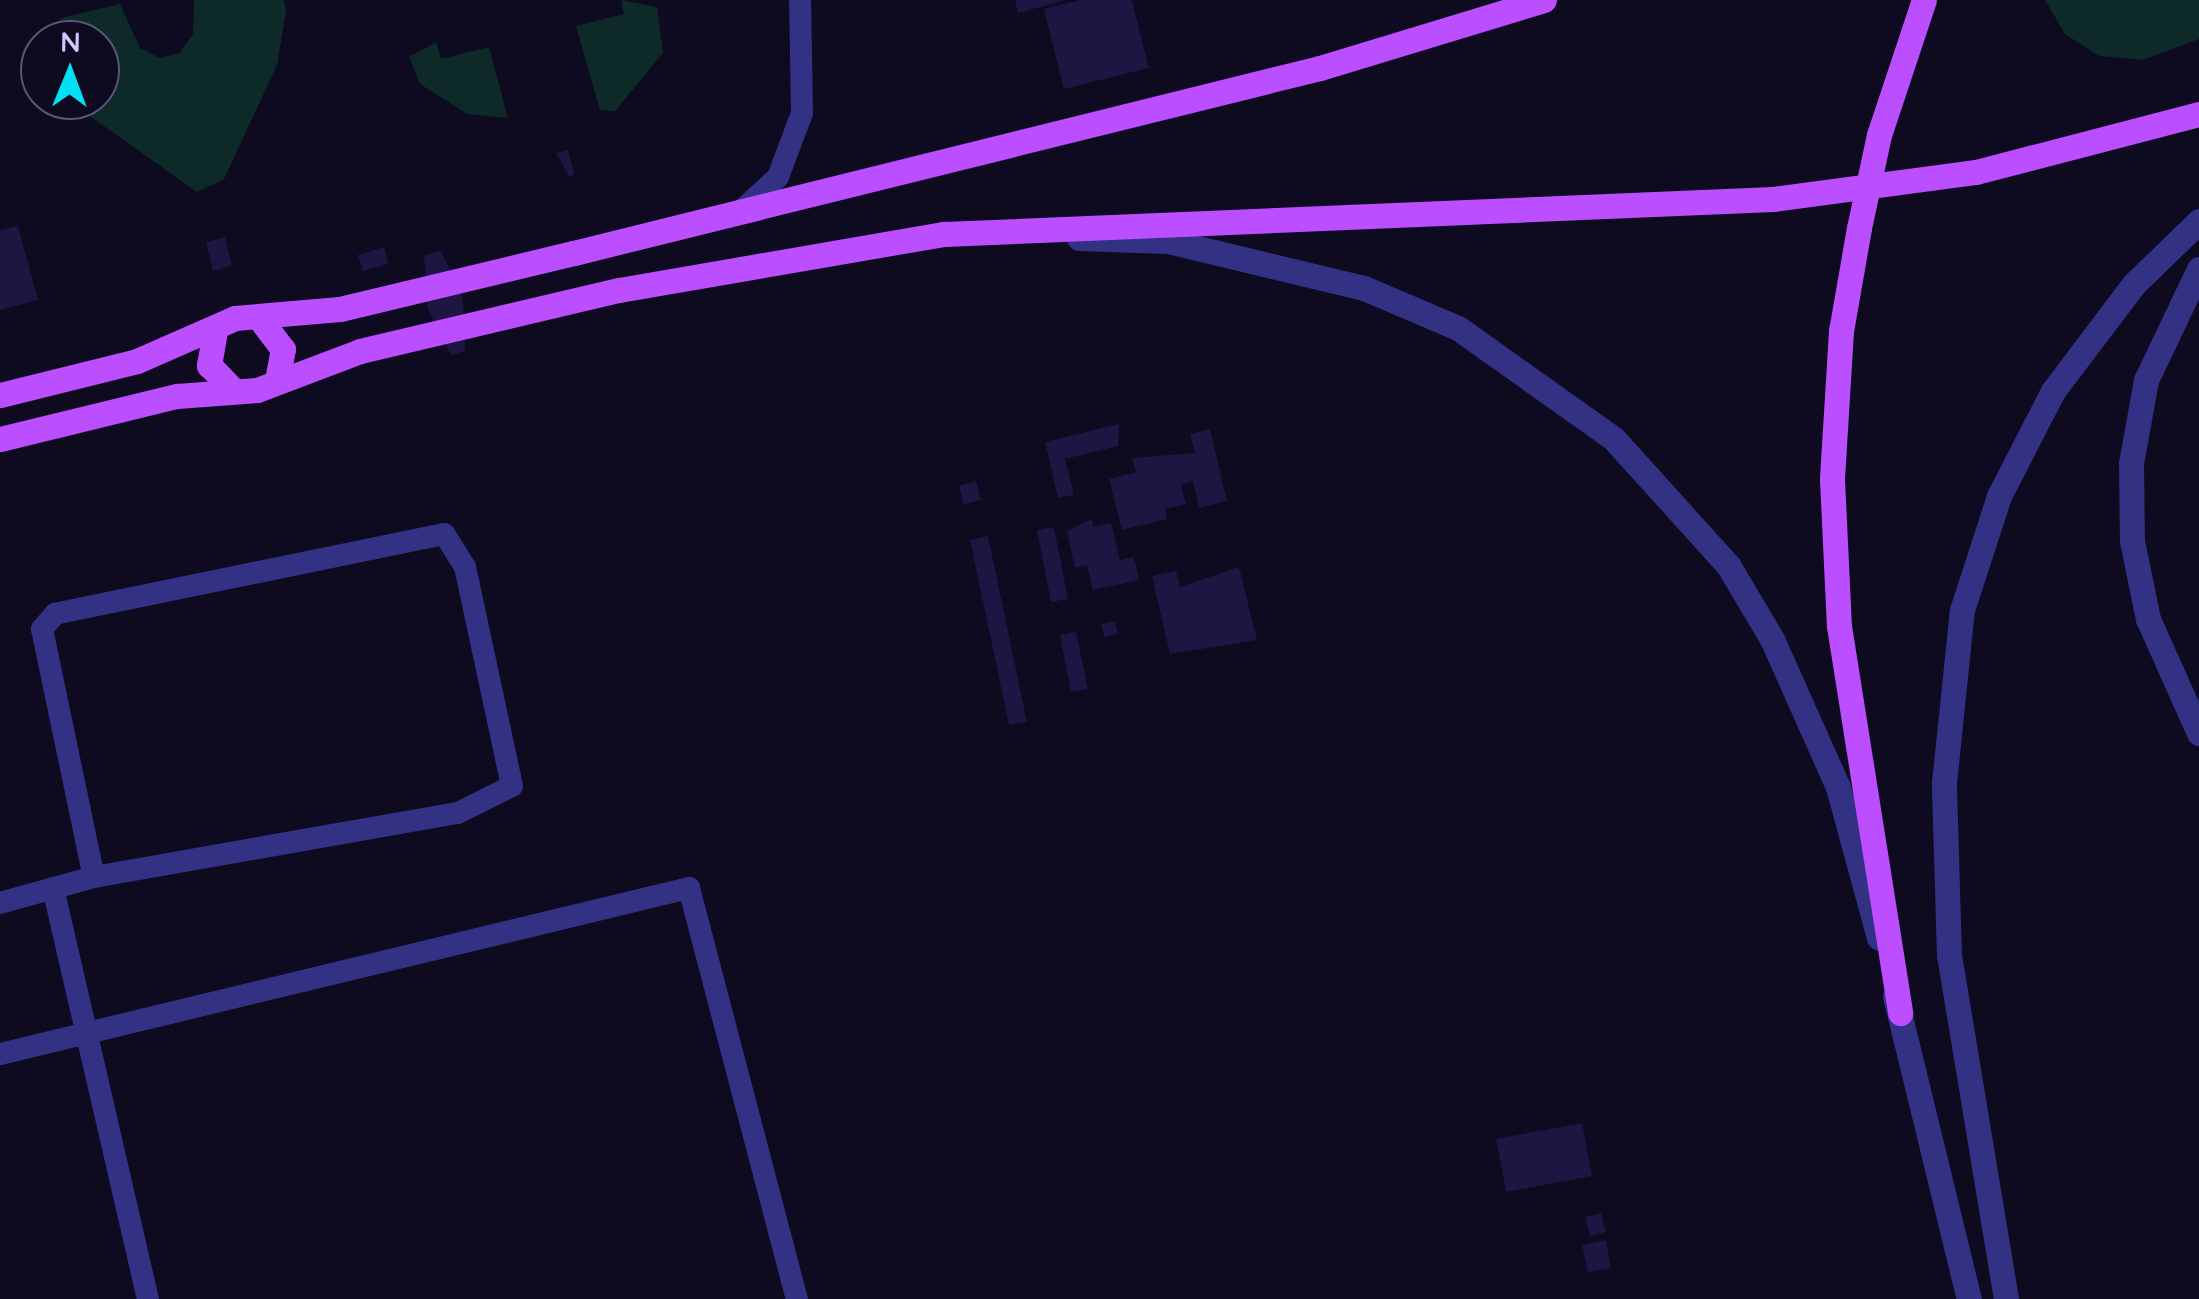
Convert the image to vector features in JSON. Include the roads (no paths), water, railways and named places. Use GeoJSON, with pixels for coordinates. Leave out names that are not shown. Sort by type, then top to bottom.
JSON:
{"type":"FeatureCollection","features":[{"type":"Feature","properties":{"kind":"main road"},"geometry":{"type":"LineString","coordinates":[[0,395],[137,362],[214,331],[235,318],[340,310],[1320,68],[1544,0]]}},
{"type":"Feature","properties":{"kind":"main road"},"geometry":{"type":"LineString","coordinates":[[1900,1013],[1838,608],[1834,442],[1859,228],[1879,135],[1924,0]]}},
{"type":"Feature","properties":{"kind":"main road"},"geometry":{"type":"LineString","coordinates":[[0,439],[233,390],[257,390],[278,375],[619,290],[944,234],[1773,200],[1976,172],[2199,114]]}},
{"type":"Feature","properties":{"kind":"main road"},"geometry":{"type":"LineString","coordinates":[[260,318],[283,349],[278,375]]}},
{"type":"Feature","properties":{"kind":"main road"},"geometry":{"type":"LineString","coordinates":[[214,331],[208,365],[233,390]]}},
{"type":"Feature","properties":{"kind":"street"},"geometry":{"type":"LineString","coordinates":[[735,214],[762,197],[793,146],[808,78],[800,0]]}},
{"type":"Feature","properties":{"kind":"street"},"geometry":{"type":"LineString","coordinates":[[2006,1299],[1949,956],[1944,783],[1962,610],[1999,496],[2053,391],[2134,284],[2199,221]]}},
{"type":"Feature","properties":{"kind":"street"},"geometry":{"type":"LineString","coordinates":[[944,234],[1168,241],[1364,288],[1458,328],[1614,439],[1728,565],[1809,710],[1900,1013],[1969,1299]]}},
{"type":"Feature","properties":{"kind":"street"},"geometry":{"type":"LineString","coordinates":[[2199,269],[2146,380],[2131,482],[2148,619],[2199,733]]}},
{"type":"Feature","properties":{"kind":"street"},"geometry":{"type":"LineString","coordinates":[[0,904],[94,877],[458,813],[512,786],[465,567],[444,534],[55,614],[42,629],[94,877]]}},
{"type":"Feature","properties":{"kind":"street"},"geometry":{"type":"LineString","coordinates":[[53,888],[148,1299]]}},
{"type":"Feature","properties":{"kind":"street"},"geometry":{"type":"LineString","coordinates":[[0,1054],[690,888],[798,1299]]}}]}
